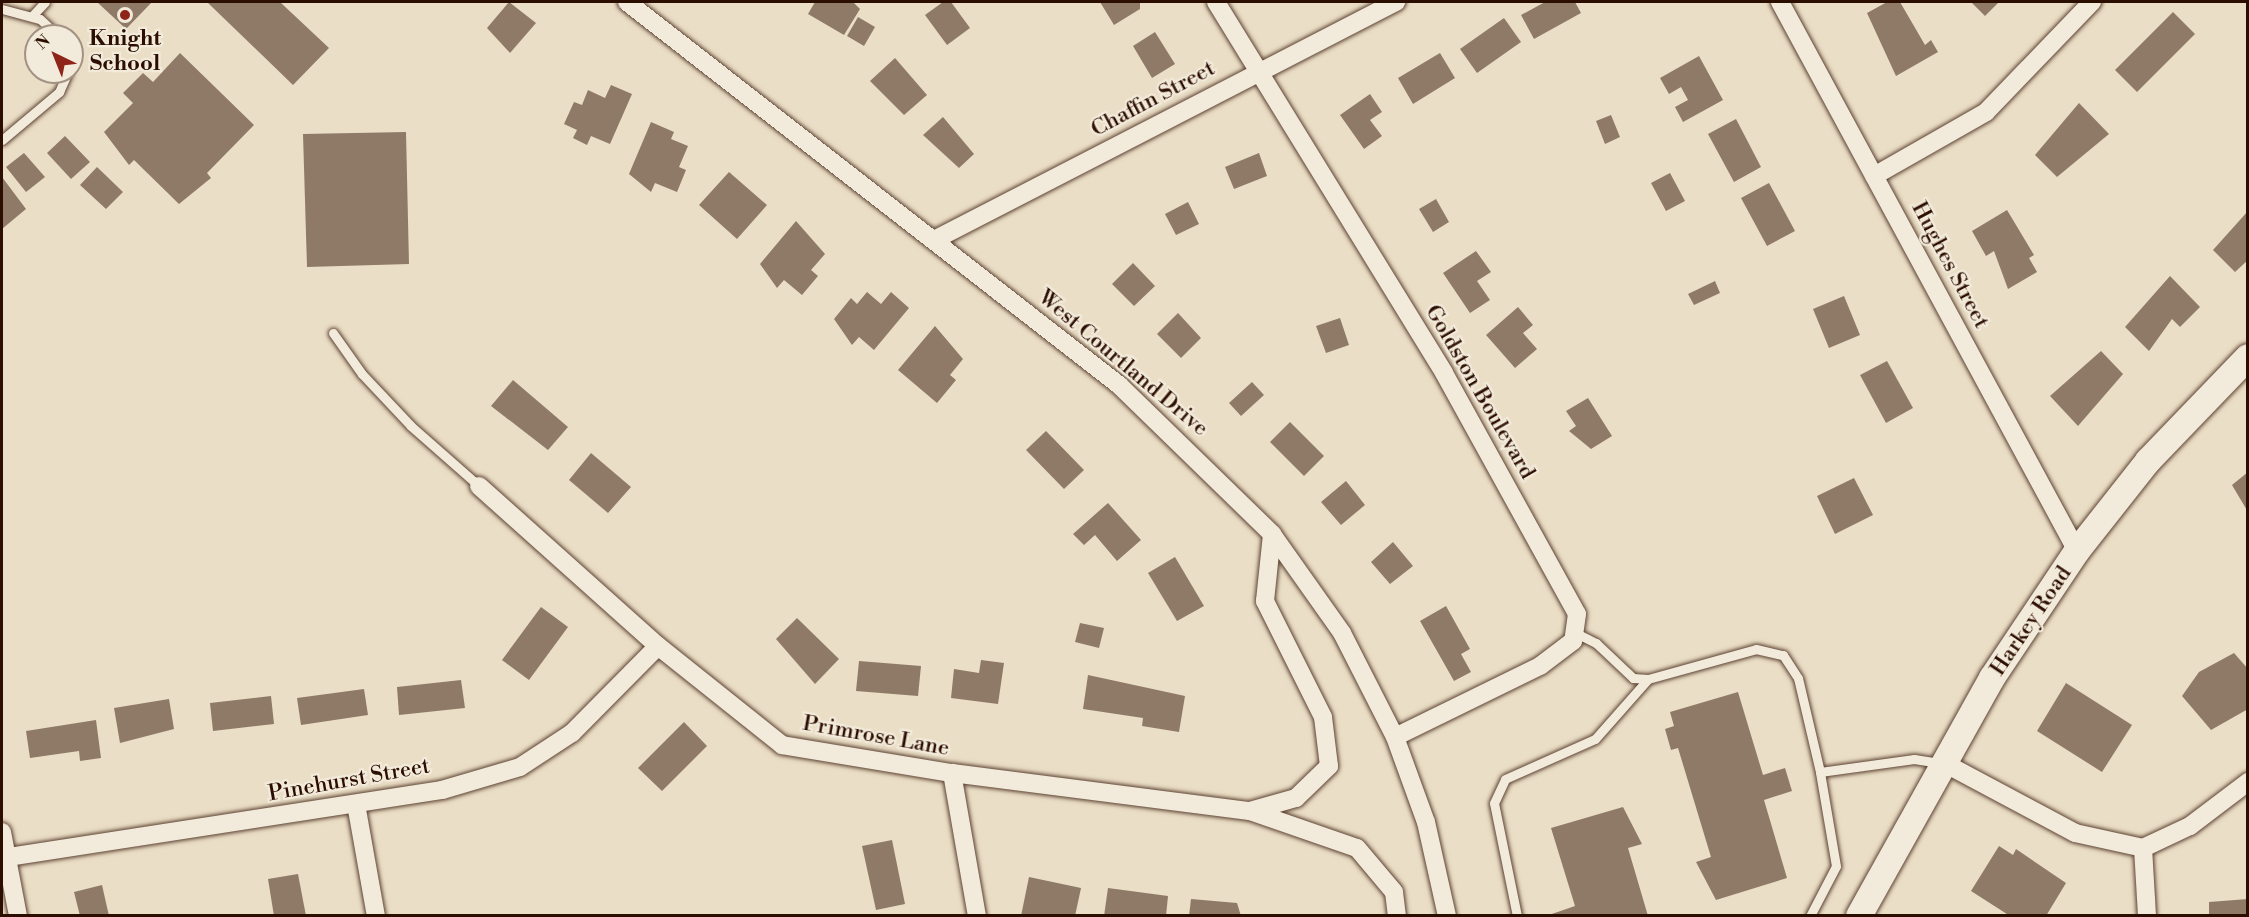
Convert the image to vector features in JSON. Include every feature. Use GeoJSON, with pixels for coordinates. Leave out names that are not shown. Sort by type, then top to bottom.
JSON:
{"type":"FeatureCollection","features":[{"type":"Feature","properties":{"kind":"street","name":"West Courtland Drive"},"geometry":{"type":"LineString","coordinates":[[627,2],[1119,385],[1184,443],[1272,534],[1342,633],[1395,737],[1426,822],[1447,915]]}},
{"type":"Feature","properties":{"kind":"street","name":"Goldston Boulevard"},"geometry":{"type":"LineString","coordinates":[[1216,2],[1255,72],[1450,383],[1558,574],[1577,614],[1574,632]]}},
{"type":"Feature","properties":{"kind":"street","name":"Chaffin Street"},"geometry":{"type":"LineString","coordinates":[[934,240],[1255,72],[1395,2]]}},
{"type":"Feature","properties":{"kind":"street","name":"Hughes Street"},"geometry":{"type":"LineString","coordinates":[[1780,2],[2077,551]]}},
{"type":"Feature","properties":{"kind":"street"},"geometry":{"type":"LineString","coordinates":[[1874,176],[1986,112],[2092,2]]}},
{"type":"Feature","properties":{"kind":"street","name":"Harkey Road"},"geometry":{"type":"LineString","coordinates":[[1859,915],[1946,764],[1992,678],[2077,551],[2148,460],[2247,357]]}},
{"type":"Feature","properties":{"kind":"street","name":"Primrose Lane"},"geometry":{"type":"LineString","coordinates":[[479,486],[658,646],[782,745],[952,773],[1250,810],[1357,848],[1394,892],[1397,915]]}},
{"type":"Feature","properties":{"kind":"street","name":"Primrose Lane"},"geometry":{"type":"LineString","coordinates":[[1250,810],[1296,798],[1329,766],[1323,717],[1265,601],[1272,534]]}},
{"type":"Feature","properties":{"kind":"street"},"geometry":{"type":"LineString","coordinates":[[1395,737],[1540,666],[1573,641],[1574,632]]}},
{"type":"Feature","properties":{"kind":"street","name":"Pinehurst Street"},"geometry":{"type":"LineString","coordinates":[[4,857],[442,790],[520,767],[572,733],[658,646]]}},
{"type":"Feature","properties":{"kind":"street"},"geometry":{"type":"LineString","coordinates":[[1946,764],[2074,833],[2143,848],[2190,826],[2247,783]]}},
{"type":"Feature","properties":{"kind":"street"},"geometry":{"type":"LineString","coordinates":[[952,773],[977,915]]}},
{"type":"Feature","properties":{"kind":"street"},"geometry":{"type":"LineString","coordinates":[[356,804],[376,915]]}},
{"type":"Feature","properties":{"kind":"street"},"geometry":{"type":"LineString","coordinates":[[2,832],[4,857],[18,915]]}},
{"type":"Feature","properties":{"kind":"street"},"geometry":{"type":"LineString","coordinates":[[2143,848],[2147,915]]}},
{"type":"Feature","properties":{"kind":"lane"},"geometry":{"type":"LineString","coordinates":[[32,16],[45,2]]}},
{"type":"Feature","properties":{"kind":"lane"},"geometry":{"type":"LineString","coordinates":[[2,9],[32,16],[42,24]]}},
{"type":"Feature","properties":{"kind":"lane"},"geometry":{"type":"LineString","coordinates":[[2,140],[59,92],[63,84]]}},
{"type":"Feature","properties":{"kind":"lane"},"geometry":{"type":"LineString","coordinates":[[333,333],[378,392],[479,486]]}},
{"type":"Feature","properties":{"kind":"lane"},"geometry":{"type":"LineString","coordinates":[[1574,632],[1596,643],[1633,678],[1648,680],[1756,649],[1783,655],[1798,678],[1820,772],[1836,866],[1810,915]]}},
{"type":"Feature","properties":{"kind":"lane"},"geometry":{"type":"LineString","coordinates":[[1517,915],[1494,803],[1505,779],[1595,740],[1648,680]]}},
{"type":"Feature","properties":{"kind":"lane"},"geometry":{"type":"LineString","coordinates":[[1820,772],[1914,759],[1946,764]]}},
{"type":"Feature","properties":{"kind":"building","name":"Knight School"},"geometry":{"type":"Polygon","coordinates":[[[97,2],[152,2],[126,29],[97,2]]]}},
{"type":"Feature","properties":{"kind":"building"},"geometry":{"type":"Polygon","coordinates":[[[207,2],[280,2],[329,48],[293,85],[207,2]]]}},
{"type":"Feature","properties":{"kind":"building"},"geometry":{"type":"Polygon","coordinates":[[[509,2],[536,23],[510,53],[487,28],[509,2]]]}},
{"type":"Feature","properties":{"kind":"building"},"geometry":{"type":"Polygon","coordinates":[[[815,2],[853,2],[860,9],[844,35],[808,14],[815,2]]]}},
{"type":"Feature","properties":{"kind":"building"},"geometry":{"type":"Polygon","coordinates":[[[943,2],[951,2],[970,28],[947,45],[925,15],[943,2]]]}},
{"type":"Feature","properties":{"kind":"building"},"geometry":{"type":"Polygon","coordinates":[[[1100,2],[1140,2],[1140,9],[1114,25],[1100,2]]]}},
{"type":"Feature","properties":{"kind":"building"},"geometry":{"type":"Polygon","coordinates":[[[1545,2],[1575,2],[1581,13],[1534,39],[1521,15],[1545,2]]]}},
{"type":"Feature","properties":{"kind":"building"},"geometry":{"type":"Polygon","coordinates":[[[1887,2],[1900,2],[1925,45],[1931,40],[1938,52],[1896,76],[1867,13],[1887,2]]]}},
{"type":"Feature","properties":{"kind":"building"},"geometry":{"type":"Polygon","coordinates":[[[1971,2],[1999,2],[1985,16],[1971,2]]]}},
{"type":"Feature","properties":{"kind":"building"},"geometry":{"type":"Polygon","coordinates":[[[2173,12],[2195,34],[2137,92],[2115,70],[2173,12]]]}},
{"type":"Feature","properties":{"kind":"building"},"geometry":{"type":"Polygon","coordinates":[[[858,17],[875,27],[864,46],[847,36],[858,17]]]}},
{"type":"Feature","properties":{"kind":"building"},"geometry":{"type":"Polygon","coordinates":[[[1504,18],[1521,42],[1477,73],[1460,49],[1504,18]]]}},
{"type":"Feature","properties":{"kind":"building"},"geometry":{"type":"Polygon","coordinates":[[[1155,32],[1175,64],[1152,78],[1133,46],[1155,32]]]}},
{"type":"Feature","properties":{"kind":"building"},"geometry":{"type":"Polygon","coordinates":[[[180,53],[254,125],[207,173],[211,178],[179,204],[134,160],[129,165],[104,132],[133,103],[123,93],[143,73],[153,82],[180,53]]]}},
{"type":"Feature","properties":{"kind":"building"},"geometry":{"type":"Polygon","coordinates":[[[1440,53],[1455,78],[1413,104],[1398,78],[1440,53]]]}},
{"type":"Feature","properties":{"kind":"building"},"geometry":{"type":"Polygon","coordinates":[[[1699,56],[1723,100],[1683,122],[1675,107],[1688,100],[1681,87],[1669,94],[1660,78],[1699,56]]]}},
{"type":"Feature","properties":{"kind":"building"},"geometry":{"type":"Polygon","coordinates":[[[895,58],[927,95],[904,115],[870,81],[895,58]]]}},
{"type":"Feature","properties":{"kind":"building"},"geometry":{"type":"Polygon","coordinates":[[[611,85],[632,94],[610,144],[591,136],[587,145],[573,138],[577,130],[564,124],[574,102],[582,105],[588,90],[605,98],[611,85]]]}},
{"type":"Feature","properties":{"kind":"building"},"geometry":{"type":"Polygon","coordinates":[[[1370,94],[1382,112],[1370,120],[1382,136],[1364,149],[1340,115],[1370,94]]]}},
{"type":"Feature","properties":{"kind":"building"},"geometry":{"type":"Polygon","coordinates":[[[2079,103],[2109,134],[2057,177],[2035,155],[2079,103]]]}},
{"type":"Feature","properties":{"kind":"building"},"geometry":{"type":"Polygon","coordinates":[[[1611,115],[1620,137],[1605,144],[1596,121],[1611,115]]]}},
{"type":"Feature","properties":{"kind":"building"},"geometry":{"type":"Polygon","coordinates":[[[943,117],[974,154],[959,168],[923,135],[943,117]]]}},
{"type":"Feature","properties":{"kind":"building"},"geometry":{"type":"Polygon","coordinates":[[[1736,119],[1761,167],[1734,182],[1708,134],[1736,119]]]}},
{"type":"Feature","properties":{"kind":"building"},"geometry":{"type":"Polygon","coordinates":[[[651,122],[674,132],[671,139],[688,146],[679,167],[686,170],[677,192],[655,183],[651,192],[629,174],[651,122]]]}},
{"type":"Feature","properties":{"kind":"building"},"geometry":{"type":"Polygon","coordinates":[[[406,132],[409,264],[307,267],[303,134],[406,132]]]}},
{"type":"Feature","properties":{"kind":"building"},"geometry":{"type":"Polygon","coordinates":[[[65,136],[90,162],[71,179],[47,153],[65,136]]]}},
{"type":"Feature","properties":{"kind":"building"},"geometry":{"type":"Polygon","coordinates":[[[24,153],[45,177],[26,192],[6,167],[24,153]]]}},
{"type":"Feature","properties":{"kind":"building"},"geometry":{"type":"Polygon","coordinates":[[[1259,153],[1267,176],[1234,189],[1225,167],[1259,153]]]}},
{"type":"Feature","properties":{"kind":"building"},"geometry":{"type":"Polygon","coordinates":[[[97,167],[123,192],[106,209],[80,185],[97,167]]]}},
{"type":"Feature","properties":{"kind":"building"},"geometry":{"type":"Polygon","coordinates":[[[729,172],[767,205],[737,239],[699,205],[729,172]]]}},
{"type":"Feature","properties":{"kind":"building"},"geometry":{"type":"Polygon","coordinates":[[[1670,173],[1685,201],[1666,211],[1651,183],[1670,173]]]}},
{"type":"Feature","properties":{"kind":"building"},"geometry":{"type":"Polygon","coordinates":[[[2,177],[26,209],[2,229],[2,177]]]}},
{"type":"Feature","properties":{"kind":"building"},"geometry":{"type":"Polygon","coordinates":[[[1769,183],[1795,231],[1767,246],[1741,198],[1769,183]]]}},
{"type":"Feature","properties":{"kind":"building"},"geometry":{"type":"Polygon","coordinates":[[[1436,199],[1449,222],[1433,232],[1419,209],[1436,199]]]}},
{"type":"Feature","properties":{"kind":"building"},"geometry":{"type":"Polygon","coordinates":[[[1188,202],[1199,224],[1176,235],[1165,214],[1188,202]]]}},
{"type":"Feature","properties":{"kind":"building"},"geometry":{"type":"Polygon","coordinates":[[[2007,210],[2034,255],[2029,258],[2037,272],[2008,289],[1994,251],[1986,256],[1972,231],[2007,210]]]}},
{"type":"Feature","properties":{"kind":"building"},"geometry":{"type":"Polygon","coordinates":[[[2248,211],[2248,260],[2235,272],[2213,250],[2248,211]]]}},
{"type":"Feature","properties":{"kind":"building"},"geometry":{"type":"Polygon","coordinates":[[[796,221],[825,254],[811,270],[818,276],[802,295],[784,280],[777,288],[760,264],[796,221]]]}},
{"type":"Feature","properties":{"kind":"building"},"geometry":{"type":"Polygon","coordinates":[[[1476,251],[1491,272],[1477,281],[1490,300],[1470,313],[1443,273],[1476,251]]]}},
{"type":"Feature","properties":{"kind":"building"},"geometry":{"type":"Polygon","coordinates":[[[1133,263],[1155,286],[1134,306],[1112,284],[1133,263]]]}},
{"type":"Feature","properties":{"kind":"building"},"geometry":{"type":"Polygon","coordinates":[[[2170,276],[2200,307],[2180,327],[2172,319],[2149,351],[2125,327],[2170,276]]]}},
{"type":"Feature","properties":{"kind":"building"},"geometry":{"type":"Polygon","coordinates":[[[1715,281],[1720,293],[1694,305],[1688,294],[1715,281]]]}},
{"type":"Feature","properties":{"kind":"building"},"geometry":{"type":"Polygon","coordinates":[[[867,292],[881,304],[891,292],[909,308],[874,350],[859,337],[852,345],[834,319],[851,298],[857,304],[867,292]]]}},
{"type":"Feature","properties":{"kind":"building"},"geometry":{"type":"Polygon","coordinates":[[[1844,296],[1860,335],[1829,348],[1813,309],[1844,296]]]}},
{"type":"Feature","properties":{"kind":"building"},"geometry":{"type":"Polygon","coordinates":[[[1518,307],[1533,325],[1523,333],[1537,349],[1515,368],[1486,335],[1518,307]]]}},
{"type":"Feature","properties":{"kind":"building"},"geometry":{"type":"Polygon","coordinates":[[[1178,313],[1201,338],[1181,358],[1157,334],[1178,313]]]}},
{"type":"Feature","properties":{"kind":"building"},"geometry":{"type":"Polygon","coordinates":[[[1340,318],[1349,345],[1326,353],[1316,326],[1340,318]]]}},
{"type":"Feature","properties":{"kind":"building"},"geometry":{"type":"Polygon","coordinates":[[[935,326],[963,359],[950,375],[956,380],[937,403],[898,370],[935,326]]]}},
{"type":"Feature","properties":{"kind":"building"},"geometry":{"type":"Polygon","coordinates":[[[2101,351],[2123,374],[2078,426],[2050,396],[2101,351]]]}},
{"type":"Feature","properties":{"kind":"building"},"geometry":{"type":"Polygon","coordinates":[[[1887,361],[1913,408],[1886,423],[1860,375],[1887,361]]]}},
{"type":"Feature","properties":{"kind":"building"},"geometry":{"type":"Polygon","coordinates":[[[513,380],[568,427],[548,450],[491,406],[513,380]]]}},
{"type":"Feature","properties":{"kind":"building"},"geometry":{"type":"Polygon","coordinates":[[[1252,382],[1264,395],[1241,416],[1229,403],[1252,382]]]}},
{"type":"Feature","properties":{"kind":"building"},"geometry":{"type":"Polygon","coordinates":[[[1588,398],[1612,436],[1591,449],[1569,431],[1576,426],[1566,411],[1588,398]]]}},
{"type":"Feature","properties":{"kind":"building"},"geometry":{"type":"Polygon","coordinates":[[[1290,422],[1324,456],[1304,476],[1270,442],[1290,422]]]}},
{"type":"Feature","properties":{"kind":"building"},"geometry":{"type":"Polygon","coordinates":[[[1046,431],[1084,470],[1064,489],[1026,450],[1046,431]]]}},
{"type":"Feature","properties":{"kind":"building"},"geometry":{"type":"Polygon","coordinates":[[[591,453],[631,487],[608,513],[569,480],[591,453]]]}},
{"type":"Feature","properties":{"kind":"building"},"geometry":{"type":"Polygon","coordinates":[[[2248,472],[2248,512],[2232,485],[2248,472]]]}},
{"type":"Feature","properties":{"kind":"building"},"geometry":{"type":"Polygon","coordinates":[[[1854,478],[1873,515],[1835,534],[1817,496],[1854,478]]]}},
{"type":"Feature","properties":{"kind":"building"},"geometry":{"type":"Polygon","coordinates":[[[1346,481],[1365,505],[1341,525],[1321,502],[1346,481]]]}},
{"type":"Feature","properties":{"kind":"building"},"geometry":{"type":"Polygon","coordinates":[[[1108,503],[1141,540],[1117,561],[1095,535],[1084,545],[1073,534],[1108,503]]]}},
{"type":"Feature","properties":{"kind":"building"},"geometry":{"type":"Polygon","coordinates":[[[1393,542],[1413,566],[1390,584],[1371,562],[1393,542]]]}},
{"type":"Feature","properties":{"kind":"building"},"geometry":{"type":"Polygon","coordinates":[[[1175,557],[1204,606],[1177,621],[1148,573],[1175,557]]]}},
{"type":"Feature","properties":{"kind":"building"},"geometry":{"type":"Polygon","coordinates":[[[1446,606],[1470,649],[1461,654],[1471,672],[1454,681],[1420,621],[1446,606]]]}},
{"type":"Feature","properties":{"kind":"building"},"geometry":{"type":"Polygon","coordinates":[[[541,607],[568,627],[529,680],[502,660],[541,607]]]}},
{"type":"Feature","properties":{"kind":"building"},"geometry":{"type":"Polygon","coordinates":[[[797,618],[839,659],[815,684],[776,639],[797,618]]]}},
{"type":"Feature","properties":{"kind":"building"},"geometry":{"type":"Polygon","coordinates":[[[1080,623],[1104,628],[1099,648],[1075,642],[1080,623]]]}},
{"type":"Feature","properties":{"kind":"building"},"geometry":{"type":"Polygon","coordinates":[[[2234,653],[2248,669],[2248,709],[2211,730],[2182,696],[2199,672],[2234,653]]]}},
{"type":"Feature","properties":{"kind":"building"},"geometry":{"type":"Polygon","coordinates":[[[981,660],[1004,663],[998,704],[951,698],[954,669],[979,673],[981,660]]]}},
{"type":"Feature","properties":{"kind":"building"},"geometry":{"type":"Polygon","coordinates":[[[859,661],[921,666],[918,696],[856,691],[859,661]]]}},
{"type":"Feature","properties":{"kind":"building"},"geometry":{"type":"Polygon","coordinates":[[[1088,675],[1185,696],[1179,732],[1142,726],[1143,718],[1083,709],[1088,675]]]}},
{"type":"Feature","properties":{"kind":"building"},"geometry":{"type":"Polygon","coordinates":[[[461,680],[465,708],[399,715],[397,687],[461,680]]]}},
{"type":"Feature","properties":{"kind":"building"},"geometry":{"type":"Polygon","coordinates":[[[2066,683],[2132,725],[2102,772],[2037,731],[2066,683]]]}},
{"type":"Feature","properties":{"kind":"building"},"geometry":{"type":"Polygon","coordinates":[[[364,689],[368,715],[301,725],[297,698],[364,689]]]}},
{"type":"Feature","properties":{"kind":"building"},"geometry":{"type":"Polygon","coordinates":[[[1738,692],[1763,775],[1785,768],[1792,791],[1764,800],[1787,878],[1716,900],[1696,862],[1711,857],[1678,748],[1671,750],[1665,729],[1674,726],[1670,712],[1738,692]]]}},
{"type":"Feature","properties":{"kind":"building"},"geometry":{"type":"Polygon","coordinates":[[[271,696],[274,724],[213,731],[210,703],[271,696]]]}},
{"type":"Feature","properties":{"kind":"building"},"geometry":{"type":"Polygon","coordinates":[[[169,699],[174,729],[120,743],[114,708],[169,699]]]}},
{"type":"Feature","properties":{"kind":"building"},"geometry":{"type":"Polygon","coordinates":[[[96,720],[101,758],[80,761],[79,751],[30,758],[26,731],[96,720]]]}},
{"type":"Feature","properties":{"kind":"building"},"geometry":{"type":"Polygon","coordinates":[[[684,722],[707,746],[662,791],[638,768],[684,722]]]}},
{"type":"Feature","properties":{"kind":"building"},"geometry":{"type":"Polygon","coordinates":[[[1623,807],[1642,844],[1628,848],[1648,916],[1546,916],[1575,906],[1551,828],[1623,807]]]}},
{"type":"Feature","properties":{"kind":"building"},"geometry":{"type":"Polygon","coordinates":[[[892,840],[905,904],[876,910],[862,846],[892,840]]]}},
{"type":"Feature","properties":{"kind":"building"},"geometry":{"type":"Polygon","coordinates":[[[1999,846],[2013,855],[2016,849],[2066,883],[2046,916],[2010,916],[1971,891],[1999,846]]]}},
{"type":"Feature","properties":{"kind":"building"},"geometry":{"type":"Polygon","coordinates":[[[298,874],[306,916],[274,916],[268,879],[298,874]]]}},
{"type":"Feature","properties":{"kind":"building"},"geometry":{"type":"Polygon","coordinates":[[[1029,877],[1081,888],[1075,916],[1021,916],[1029,877]]]}},
{"type":"Feature","properties":{"kind":"building"},"geometry":{"type":"Polygon","coordinates":[[[102,885],[109,916],[80,916],[74,892],[102,885]]]}},
{"type":"Feature","properties":{"kind":"building"},"geometry":{"type":"Polygon","coordinates":[[[1108,888],[1168,896],[1166,916],[1104,916],[1108,888]]]}},
{"type":"Feature","properties":{"kind":"building"},"geometry":{"type":"Polygon","coordinates":[[[1191,899],[1237,903],[1241,916],[1189,916],[1191,899]]]}},
{"type":"Feature","properties":{"kind":"building"},"geometry":{"type":"Polygon","coordinates":[[[2248,899],[2248,916],[2209,916],[2209,902],[2248,899]]]}},
{"type":"Feature","properties":{"kind":"place","name":"Knight School"},"geometry":{"type":"Point","coordinates":[125,15]}}]}
